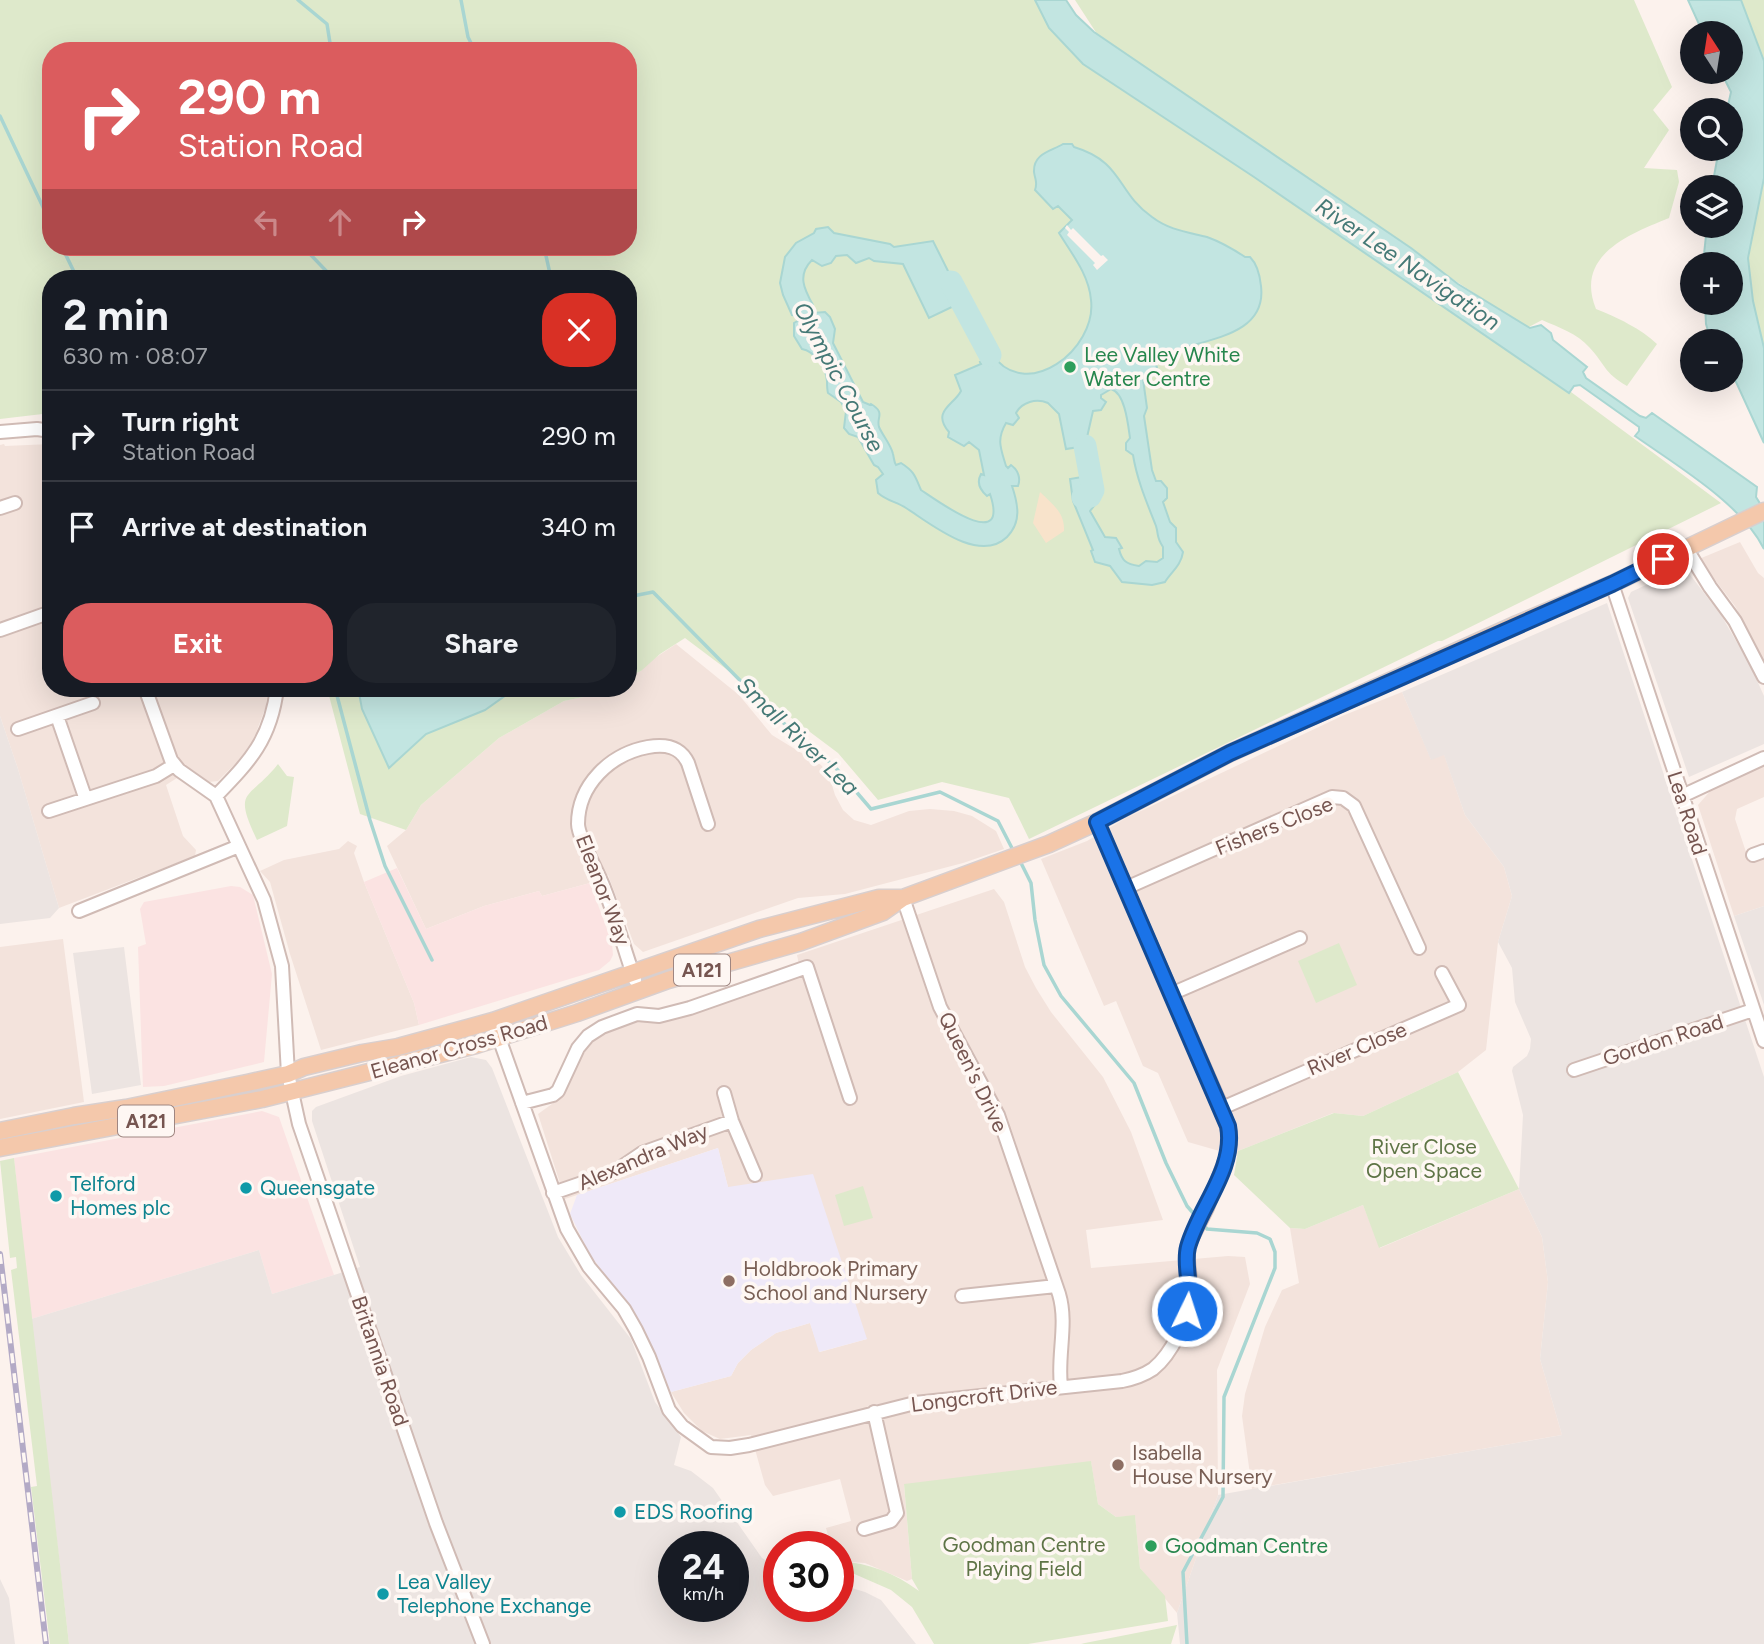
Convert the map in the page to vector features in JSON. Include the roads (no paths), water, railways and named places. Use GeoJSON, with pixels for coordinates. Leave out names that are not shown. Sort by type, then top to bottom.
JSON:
{"type":"FeatureCollection","features":[{"type":"Feature","properties":{"kind":"main road","name":"A121"},"geometry":{"type":"LineString","coordinates":[[1097,822],[1230,753],[1612,584],[1764,511]]}},
{"type":"Feature","properties":{"kind":"main road","name":"Eleanor Cross Road"},"geometry":{"type":"LineString","coordinates":[[0,1148],[209,1110],[499,1039],[668,980],[801,942],[883,912],[903,898],[1038,849],[1097,822]]}},
{"type":"Feature","properties":{"kind":"main road","name":"Eleanor Cross Road"},"geometry":{"type":"LineString","coordinates":[[0,1130],[126,1108],[398,1047],[493,1021],[759,929],[879,898],[903,898]]}},
{"type":"Feature","properties":{"kind":"street"},"geometry":{"type":"LineString","coordinates":[[0,432],[42,430]]}},
{"type":"Feature","properties":{"kind":"street"},"geometry":{"type":"LineString","coordinates":[[0,508],[15,503]]}},
{"type":"Feature","properties":{"kind":"street"},"geometry":{"type":"LineString","coordinates":[[1686,548],[1731,615],[1764,677]]}},
{"type":"Feature","properties":{"kind":"street","name":"Lea Road"},"geometry":{"type":"LineString","coordinates":[[1612,584],[1764,1041]]}},
{"type":"Feature","properties":{"kind":"street"},"geometry":{"type":"LineString","coordinates":[[0,630],[42,615]]}},
{"type":"Feature","properties":{"kind":"street"},"geometry":{"type":"LineString","coordinates":[[148,697],[174,765],[216,796],[260,746],[274,711],[276,697]]}},
{"type":"Feature","properties":{"kind":"street"},"geometry":{"type":"LineString","coordinates":[[18,729],[93,703]]}},
{"type":"Feature","properties":{"kind":"street"},"geometry":{"type":"LineString","coordinates":[[57,716],[85,797]]}},
{"type":"Feature","properties":{"kind":"street","name":"Eleanor Way"},"geometry":{"type":"LineString","coordinates":[[632,971],[604,887],[577,826],[585,789],[620,757],[649,747],[674,748],[688,763],[708,824]]}},
{"type":"Feature","properties":{"kind":"street"},"geometry":{"type":"LineString","coordinates":[[1682,796],[1764,758]]}},
{"type":"Feature","properties":{"kind":"street"},"geometry":{"type":"LineString","coordinates":[[49,811],[85,797],[156,776],[174,765]]}},
{"type":"Feature","properties":{"kind":"street","name":"Britannia Road"},"geometry":{"type":"LineString","coordinates":[[216,796],[264,900],[282,966],[288,1073],[299,1124],[436,1523],[483,1644]]}},
{"type":"Feature","properties":{"kind":"street","name":"Fishers Close"},"geometry":{"type":"LineString","coordinates":[[1126,888],[1332,797],[1343,798],[1354,806],[1419,948]]}},
{"type":"Feature","properties":{"kind":"street","name":"Longcroft Drive"},"geometry":{"type":"LineString","coordinates":[[493,1021],[553,1193],[578,1251],[603,1286],[624,1309],[636,1329],[668,1410],[682,1426],[711,1447],[730,1448],[915,1403],[1130,1379],[1152,1369],[1175,1339],[1190,1298],[1187,1254],[1191,1238],[1207,1208],[1230,1146],[1228,1126],[1222,1108],[1097,822]]}},
{"type":"Feature","properties":{"kind":"street"},"geometry":{"type":"LineString","coordinates":[[79,911],[239,846]]}},
{"type":"Feature","properties":{"kind":"street","name":"Queen's Drive"},"geometry":{"type":"LineString","coordinates":[[903,898],[940,1007],[998,1115],[1056,1286],[1062,1310],[1059,1366],[1061,1386]]}},
{"type":"Feature","properties":{"kind":"street"},"geometry":{"type":"LineString","coordinates":[[1171,994],[1300,938]]}},
{"type":"Feature","properties":{"kind":"street"},"geometry":{"type":"LineString","coordinates":[[522,1102],[554,1095],[578,1048],[592,1032],[602,1027],[637,1014],[659,1016],[690,1008],[807,967],[850,1098]]}},
{"type":"Feature","properties":{"kind":"street"},"geometry":{"type":"LineString","coordinates":[[632,971],[640,991]]}},
{"type":"Feature","properties":{"kind":"street","name":"River Close"},"geometry":{"type":"LineString","coordinates":[[1222,1108],[1459,1006],[1443,973]]}},
{"type":"Feature","properties":{"kind":"street","name":"Gordon Road"},"geometry":{"type":"LineString","coordinates":[[1574,1070],[1753,1010]]}},
{"type":"Feature","properties":{"kind":"street","name":"Alexandra Way"},"geometry":{"type":"LineString","coordinates":[[724,1093],[732,1121],[755,1175]]}},
{"type":"Feature","properties":{"kind":"street","name":"Alexandra Way"},"geometry":{"type":"LineString","coordinates":[[553,1193],[606,1175],[642,1153],[732,1121]]}},
{"type":"Feature","properties":{"kind":"street"},"geometry":{"type":"LineString","coordinates":[[961,1296],[1056,1286]]}},
{"type":"Feature","properties":{"kind":"street"},"geometry":{"type":"LineString","coordinates":[[864,1529],[891,1521],[897,1513],[874,1412]]}},
{"type":"Feature","properties":{"kind":"water","name":"River Lee Navigation"},"geometry":{"type":"Polygon","coordinates":[[[1035,0],[1066,0],[1076,15],[1094,32],[1411,248],[1458,284],[1530,328],[1541,325],[1551,333],[1553,340],[1587,367],[1583,372],[1586,378],[1640,416],[1646,418],[1652,413],[1757,487],[1756,497],[1764,510],[1764,549],[1740,516],[1707,486],[1635,436],[1639,427],[1580,385],[1574,386],[1569,393],[1254,177],[1083,64],[1049,28],[1035,0]]]}},
{"type":"Feature","properties":{"kind":"water"},"geometry":{"type":"Polygon","coordinates":[[[1688,0],[1741,0],[1764,61],[1764,178],[1748,258],[1753,301],[1764,348],[1764,443],[1741,392],[1743,392],[1743,329],[1707,329],[1706,324],[1706,315],[1743,315],[1743,252],[1704,252],[1706,238],[1743,238],[1743,175],[1714,175],[1717,161],[1743,161],[1743,98],[1730,98],[1731,92],[1727,84],[1743,84],[1743,21],[1698,21],[1688,0]]]}},
{"type":"Feature","properties":{"kind":"water","name":"Olympic Course"},"geometry":{"type":"Polygon","coordinates":[[[1063,144],[1072,144],[1102,161],[1140,207],[1158,221],[1178,230],[1207,237],[1245,257],[1250,257],[1260,278],[1260,305],[1252,319],[1222,337],[1153,361],[1157,367],[1152,376],[1147,375],[1143,379],[1147,408],[1144,416],[1152,470],[1156,481],[1161,481],[1167,488],[1167,498],[1163,502],[1170,522],[1176,528],[1176,542],[1183,552],[1178,565],[1165,582],[1152,585],[1122,582],[1110,566],[1095,562],[1091,551],[1093,550],[1073,501],[1070,479],[1088,476],[1091,490],[1095,490],[1098,501],[1090,511],[1105,537],[1116,538],[1122,548],[1119,549],[1123,559],[1139,566],[1146,561],[1157,562],[1163,558],[1163,547],[1133,455],[1126,450],[1126,443],[1130,438],[1128,425],[1123,403],[1116,392],[1111,389],[1101,395],[1106,402],[1101,410],[1093,411],[1085,446],[1066,449],[1059,414],[1048,403],[1030,402],[1019,409],[1016,413],[1019,418],[1013,425],[1006,423],[1000,440],[1006,466],[1008,468],[1011,465],[1019,477],[1018,486],[1012,486],[1017,506],[1015,525],[1007,537],[996,544],[969,544],[955,539],[878,493],[876,480],[883,474],[874,465],[858,437],[849,434],[844,428],[846,411],[841,402],[828,393],[822,365],[815,356],[802,349],[794,336],[794,323],[799,320],[792,315],[780,283],[785,257],[796,243],[814,233],[816,229],[828,227],[834,233],[894,247],[933,241],[953,281],[948,283],[954,296],[950,298],[954,306],[929,318],[903,264],[869,258],[856,263],[847,255],[836,256],[831,263],[822,266],[812,260],[805,271],[804,282],[813,305],[813,313],[825,312],[830,317],[835,329],[833,343],[863,402],[878,410],[878,424],[891,447],[896,465],[901,463],[906,466],[921,490],[956,512],[982,522],[990,520],[994,512],[990,494],[985,494],[979,483],[981,474],[984,475],[979,450],[969,442],[964,446],[948,437],[949,432],[942,419],[943,413],[961,391],[955,375],[981,364],[987,356],[992,354],[1006,368],[1023,374],[1040,372],[1071,352],[1083,336],[1090,318],[1090,291],[1079,265],[1059,233],[1072,220],[1058,206],[1053,209],[1035,190],[1034,172],[1037,161],[1063,144]]]}},
{"type":"Feature","properties":{"kind":"water"},"geometry":{"type":"Polygon","coordinates":[[[360,697],[503,697],[485,710],[426,734],[389,768],[362,709],[360,697]]]}},
{"type":"Feature","properties":{"kind":"waterway"},"geometry":{"type":"LineString","coordinates":[[298,0],[327,24],[330,42]]}},
{"type":"Feature","properties":{"kind":"waterway","name":"Small River Lea"},"geometry":{"type":"LineString","coordinates":[[461,0],[470,42]]}},
{"type":"Feature","properties":{"kind":"waterway"},"geometry":{"type":"LineString","coordinates":[[0,116],[42,205]]}},
{"type":"Feature","properties":{"kind":"waterway"},"geometry":{"type":"LineString","coordinates":[[66,256],[73,270]]}},
{"type":"Feature","properties":{"kind":"waterway"},"geometry":{"type":"LineString","coordinates":[[312,256],[325,270]]}},
{"type":"Feature","properties":{"kind":"waterway","name":"Small River Lea"},"geometry":{"type":"LineString","coordinates":[[546,256],[549,270]]}},
{"type":"Feature","properties":{"kind":"waterway"},"geometry":{"type":"LineString","coordinates":[[951,282],[990,355]]}},
{"type":"Feature","properties":{"kind":"waterway"},"geometry":{"type":"LineString","coordinates":[[1083,497],[1090,496],[1093,490],[1085,446]]}},
{"type":"Feature","properties":{"kind":"waterway","name":"Small River Lea"},"geometry":{"type":"LineString","coordinates":[[637,595],[653,592],[773,714],[835,767],[871,809],[940,792],[998,821],[1014,852]]}},
{"type":"Feature","properties":{"kind":"waterway"},"geometry":{"type":"LineString","coordinates":[[337,697],[385,866],[432,960]]}},
{"type":"Feature","properties":{"kind":"waterway","name":"Small River Lea"},"geometry":{"type":"LineString","coordinates":[[1020,861],[1031,883],[1044,965],[1061,996],[1134,1083],[1166,1163],[1187,1206],[1207,1229],[1257,1233],[1270,1239],[1275,1252],[1275,1268],[1224,1397],[1223,1497],[1183,1572],[1187,1644]]}},
{"type":"Feature","properties":{"kind":"railway"},"geometry":{"type":"LineString","coordinates":[[0,1254],[46,1644]]}},
{"type":"Feature","properties":{"kind":"place","name":"Lee Valley White Water Centre"},"geometry":{"type":"Point","coordinates":[1070,367]}},
{"type":"Feature","properties":{"kind":"place","name":"Queensgate"},"geometry":{"type":"Point","coordinates":[246,1188]}},
{"type":"Feature","properties":{"kind":"place","name":"Telford Homes plc"},"geometry":{"type":"Point","coordinates":[56,1196]}},
{"type":"Feature","properties":{"kind":"place","name":"Holdbrook Primary School and Nursery"},"geometry":{"type":"Point","coordinates":[729,1281]}},
{"type":"Feature","properties":{"kind":"place","name":"Isabella House Nursery"},"geometry":{"type":"Point","coordinates":[1118,1465]}},
{"type":"Feature","properties":{"kind":"place","name":"EDS Roofing"},"geometry":{"type":"Point","coordinates":[620,1512]}},
{"type":"Feature","properties":{"kind":"place","name":"Goodman Centre"},"geometry":{"type":"Point","coordinates":[1151,1546]}},
{"type":"Feature","properties":{"kind":"place","name":"Lea Valley Telephone Exchange"},"geometry":{"type":"Point","coordinates":[383,1594]}},
{"type":"Feature","properties":{"kind":"park label","name":"River Close Open Space"},"geometry":{"type":"Point","coordinates":[1424,1159]}},
{"type":"Feature","properties":{"kind":"park label","name":"Goodman Centre Playing Field"},"geometry":{"type":"Point","coordinates":[1024,1557]}}]}
